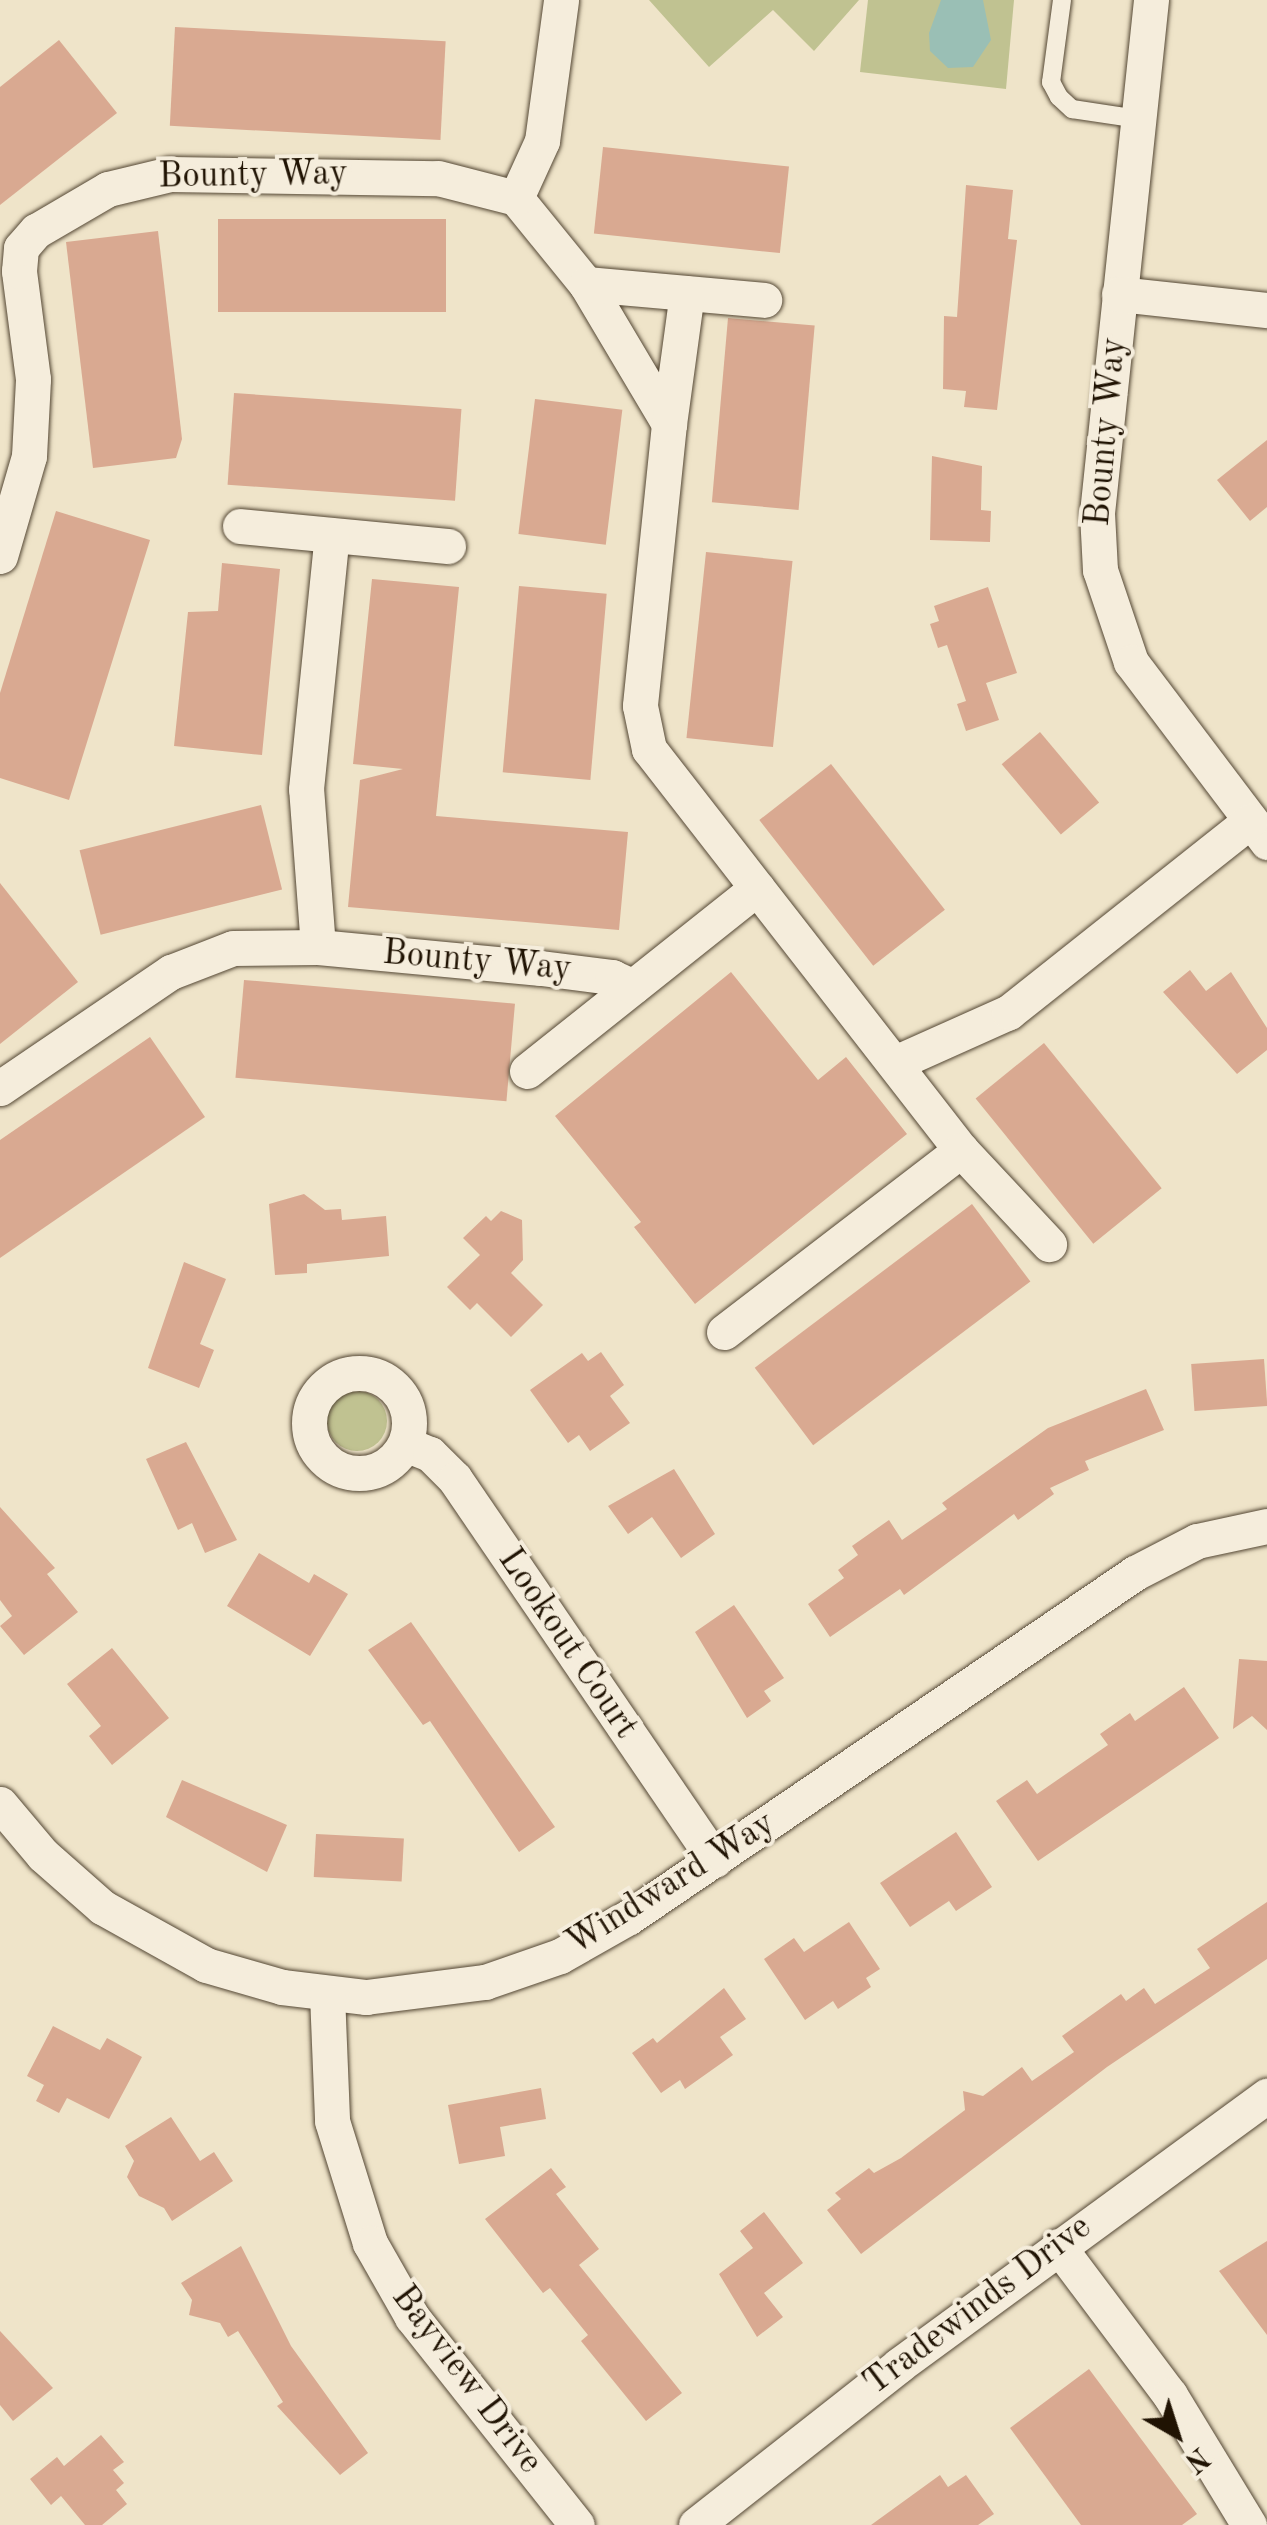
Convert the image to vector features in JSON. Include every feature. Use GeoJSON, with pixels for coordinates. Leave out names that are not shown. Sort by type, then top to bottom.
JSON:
{"type":"FeatureCollection","features":[{"type":"Feature","properties":{"kind":"street"},"geometry":{"type":"LineString","coordinates":[[561,0],[542,141],[516,198],[586,284],[669,424]]}},
{"type":"Feature","properties":{"kind":"street","name":"Bounty Way"},"geometry":{"type":"LineString","coordinates":[[895,1063],[1009,1012],[1259,832],[1132,662],[1100,570],[1097,513],[1151,0]]}},
{"type":"Feature","properties":{"kind":"street","name":"Bounty Way"},"geometry":{"type":"LineString","coordinates":[[0,556],[23,487],[34,402],[19,260],[27,241],[48,222],[108,189],[170,174],[438,178],[516,198]]}},
{"type":"Feature","properties":{"kind":"street"},"geometry":{"type":"LineString","coordinates":[[586,284],[764,300]]}},
{"type":"Feature","properties":{"kind":"street"},"geometry":{"type":"LineString","coordinates":[[687,293],[669,424],[640,722],[656,758],[960,1150],[1049,1244]]}},
{"type":"Feature","properties":{"kind":"street"},"geometry":{"type":"LineString","coordinates":[[1119,294],[1267,310]]}},
{"type":"Feature","properties":{"kind":"street"},"geometry":{"type":"LineString","coordinates":[[240,526],[448,546]]}},
{"type":"Feature","properties":{"kind":"street"},"geometry":{"type":"LineString","coordinates":[[318,947],[306,788],[332,535]]}},
{"type":"Feature","properties":{"kind":"street","name":"Bounty Way"},"geometry":{"type":"LineString","coordinates":[[527,1072],[757,888]]}},
{"type":"Feature","properties":{"kind":"street","name":"Bounty Way"},"geometry":{"type":"LineString","coordinates":[[0,1088],[187,963],[233,948],[318,947],[586,972],[633,987]]}},
{"type":"Feature","properties":{"kind":"street"},"geometry":{"type":"LineString","coordinates":[[724,1332],[960,1150]]}},
{"type":"Feature","properties":{"kind":"street","name":"Lookout Court"},"geometry":{"type":"LineString","coordinates":[[406,1444],[430,1454],[454,1479],[714,1860]]}},
{"type":"Feature","properties":{"kind":"street","name":"Windward Way"},"geometry":{"type":"LineString","coordinates":[[0,1804],[71,1882],[134,1929],[206,1965],[327,1994],[406,1996],[522,1970],[595,1937],[1135,1573],[1197,1541],[1267,1526]]}},
{"type":"Feature","properties":{"kind":"street","name":"Bayview Drive"},"geometry":{"type":"LineString","coordinates":[[327,1994],[332,2121],[370,2243],[412,2317],[577,2525]]}},
{"type":"Feature","properties":{"kind":"street","name":"Tradewinds Drive"},"geometry":{"type":"LineString","coordinates":[[696,2525],[1058,2246],[1267,2096]]}},
{"type":"Feature","properties":{"kind":"street"},"geometry":{"type":"LineString","coordinates":[[1058,2246],[1170,2395],[1249,2525]]}},
{"type":"Feature","properties":{"kind":"lane"},"geometry":{"type":"LineString","coordinates":[[1062,0],[1051,82],[1059,97],[1072,109],[1139,120]]}},
{"type":"Feature","properties":{"kind":"green space"},"geometry":{"type":"Polygon","coordinates":[[[649,0],[859,0],[814,51],[773,10],[709,67],[649,0]]]}},
{"type":"Feature","properties":{"kind":"green space"},"geometry":{"type":"Polygon","coordinates":[[[868,0],[1014,0],[1006,89],[860,72],[868,0]]]}},
{"type":"Feature","properties":{"kind":"green space"},"geometry":{"type":"Polygon","coordinates":[[[357,1391],[378,1400],[387,1421],[378,1442],[357,1451],[336,1442],[327,1421],[336,1400],[357,1391]]]}},
{"type":"Feature","properties":{"kind":"water"},"geometry":{"type":"Polygon","coordinates":[[[941,0],[983,0],[991,40],[973,67],[948,68],[930,51],[929,33],[941,0]]]}},
{"type":"Feature","properties":{"kind":"building"},"geometry":{"type":"Polygon","coordinates":[[[175,27],[446,41],[440,140],[170,126],[175,27]]]}},
{"type":"Feature","properties":{"kind":"building"},"geometry":{"type":"Polygon","coordinates":[[[59,40],[117,113],[0,205],[0,87],[59,40]]]}},
{"type":"Feature","properties":{"kind":"building"},"geometry":{"type":"Polygon","coordinates":[[[603,147],[789,167],[780,253],[594,234],[603,147]]]}},
{"type":"Feature","properties":{"kind":"building"},"geometry":{"type":"Polygon","coordinates":[[[966,185],[1013,190],[1008,239],[1017,240],[997,410],[964,407],[966,391],[943,389],[944,316],[957,317],[966,185]]]}},
{"type":"Feature","properties":{"kind":"building"},"geometry":{"type":"Polygon","coordinates":[[[218,219],[446,219],[446,312],[218,312],[218,219]]]}},
{"type":"Feature","properties":{"kind":"building"},"geometry":{"type":"Polygon","coordinates":[[[158,231],[182,439],[176,458],[93,468],[66,242],[158,231]]]}},
{"type":"Feature","properties":{"kind":"building"},"geometry":{"type":"Polygon","coordinates":[[[728,318],[815,326],[799,510],[712,502],[728,318]]]}},
{"type":"Feature","properties":{"kind":"building"},"geometry":{"type":"Polygon","coordinates":[[[234,393],[461,409],[455,501],[228,485],[234,393]]]}},
{"type":"Feature","properties":{"kind":"building"},"geometry":{"type":"Polygon","coordinates":[[[535,399],[622,410],[606,545],[518,534],[535,399]]]}},
{"type":"Feature","properties":{"kind":"building"},"geometry":{"type":"Polygon","coordinates":[[[1267,440],[1267,507],[1250,521],[1217,480],[1267,440]]]}},
{"type":"Feature","properties":{"kind":"building"},"geometry":{"type":"Polygon","coordinates":[[[932,456],[982,466],[981,510],[991,511],[990,542],[930,540],[932,456]]]}},
{"type":"Feature","properties":{"kind":"building"},"geometry":{"type":"Polygon","coordinates":[[[56,511],[150,540],[69,800],[0,778],[0,693],[56,511]]]}},
{"type":"Feature","properties":{"kind":"building"},"geometry":{"type":"Polygon","coordinates":[[[706,552],[793,561],[773,747],[686,738],[706,552]]]}},
{"type":"Feature","properties":{"kind":"building"},"geometry":{"type":"Polygon","coordinates":[[[222,563],[280,569],[262,755],[174,746],[188,612],[218,611],[222,563]]]}},
{"type":"Feature","properties":{"kind":"building"},"geometry":{"type":"Polygon","coordinates":[[[372,579],[459,587],[436,816],[628,832],[619,930],[348,907],[360,780],[403,769],[353,764],[372,579]]]}},
{"type":"Feature","properties":{"kind":"building"},"geometry":{"type":"Polygon","coordinates":[[[519,586],[607,594],[590,780],[503,772],[519,586]]]}},
{"type":"Feature","properties":{"kind":"building"},"geometry":{"type":"Polygon","coordinates":[[[988,587],[1017,673],[986,683],[999,720],[966,731],[957,704],[966,701],[947,645],[938,648],[930,624],[939,621],[934,606],[988,587]]]}},
{"type":"Feature","properties":{"kind":"building"},"geometry":{"type":"Polygon","coordinates":[[[1040,732],[1099,802],[1061,835],[1002,764],[1040,732]]]}},
{"type":"Feature","properties":{"kind":"building"},"geometry":{"type":"Polygon","coordinates":[[[831,764],[945,910],[873,966],[759,820],[831,764]]]}},
{"type":"Feature","properties":{"kind":"building"},"geometry":{"type":"Polygon","coordinates":[[[261,805],[282,889],[101,935],[80,850],[261,805]]]}},
{"type":"Feature","properties":{"kind":"building"},"geometry":{"type":"Polygon","coordinates":[[[0,883],[78,982],[0,1044],[0,883]]]}},
{"type":"Feature","properties":{"kind":"building"},"geometry":{"type":"Polygon","coordinates":[[[1190,970],[1206,991],[1231,972],[1267,1028],[1267,1050],[1237,1074],[1163,992],[1190,970]]]}},
{"type":"Feature","properties":{"kind":"building"},"geometry":{"type":"Polygon","coordinates":[[[731,972],[818,1080],[846,1057],[907,1134],[695,1304],[634,1227],[641,1222],[555,1116],[731,972]]]}},
{"type":"Feature","properties":{"kind":"building"},"geometry":{"type":"Polygon","coordinates":[[[244,980],[515,1004],[506,1101],[235,1078],[244,980]]]}},
{"type":"Feature","properties":{"kind":"building"},"geometry":{"type":"Polygon","coordinates":[[[150,1037],[205,1117],[0,1258],[0,1140],[150,1037]]]}},
{"type":"Feature","properties":{"kind":"building"},"geometry":{"type":"Polygon","coordinates":[[[1044,1043],[1162,1188],[1093,1244],[976,1098],[1044,1043]]]}},
{"type":"Feature","properties":{"kind":"building"},"geometry":{"type":"Polygon","coordinates":[[[304,1194],[325,1210],[341,1209],[342,1220],[386,1216],[389,1256],[307,1264],[307,1273],[275,1275],[269,1204],[304,1194]]]}},
{"type":"Feature","properties":{"kind":"building"},"geometry":{"type":"Polygon","coordinates":[[[972,1204],[1030,1281],[813,1445],[755,1368],[972,1204]]]}},
{"type":"Feature","properties":{"kind":"building"},"geometry":{"type":"Polygon","coordinates":[[[501,1211],[522,1220],[523,1260],[511,1273],[543,1305],[511,1337],[477,1303],[470,1310],[447,1287],[480,1255],[463,1238],[486,1216],[491,1221],[501,1211]]]}},
{"type":"Feature","properties":{"kind":"building"},"geometry":{"type":"Polygon","coordinates":[[[184,1262],[226,1279],[200,1344],[214,1350],[199,1388],[148,1368],[184,1262]]]}},
{"type":"Feature","properties":{"kind":"building"},"geometry":{"type":"Polygon","coordinates":[[[601,1352],[624,1385],[610,1396],[630,1423],[590,1451],[579,1435],[568,1443],[530,1390],[582,1353],[588,1361],[601,1352]]]}},
{"type":"Feature","properties":{"kind":"building"},"geometry":{"type":"Polygon","coordinates":[[[1264,1359],[1267,1406],[1194,1411],[1191,1364],[1264,1359]]]}},
{"type":"Feature","properties":{"kind":"building"},"geometry":{"type":"Polygon","coordinates":[[[1146,1389],[1164,1430],[1085,1461],[1089,1470],[1050,1488],[1054,1494],[1018,1520],[1014,1514],[904,1595],[900,1589],[830,1637],[808,1604],[844,1578],[838,1570],[858,1555],[852,1546],[889,1520],[902,1540],[947,1509],[942,1503],[1048,1428],[1146,1389]]]}},
{"type":"Feature","properties":{"kind":"building"},"geometry":{"type":"Polygon","coordinates":[[[186,1442],[237,1540],[205,1553],[192,1523],[178,1530],[146,1459],[186,1442]]]}},
{"type":"Feature","properties":{"kind":"building"},"geometry":{"type":"Polygon","coordinates":[[[674,1469],[715,1534],[681,1558],[652,1517],[628,1534],[608,1506],[674,1469]]]}},
{"type":"Feature","properties":{"kind":"building"},"geometry":{"type":"Polygon","coordinates":[[[0,1507],[55,1568],[47,1574],[78,1612],[24,1655],[0,1626],[12,1616],[0,1600],[0,1507]]]}},
{"type":"Feature","properties":{"kind":"building"},"geometry":{"type":"Polygon","coordinates":[[[259,1553],[309,1583],[314,1574],[348,1594],[310,1656],[227,1606],[259,1553]]]}},
{"type":"Feature","properties":{"kind":"building"},"geometry":{"type":"Polygon","coordinates":[[[734,1605],[784,1678],[764,1691],[771,1701],[747,1718],[695,1632],[734,1605]]]}},
{"type":"Feature","properties":{"kind":"building"},"geometry":{"type":"Polygon","coordinates":[[[411,1622],[555,1827],[519,1852],[430,1721],[423,1725],[368,1650],[411,1622]]]}},
{"type":"Feature","properties":{"kind":"building"},"geometry":{"type":"Polygon","coordinates":[[[112,1648],[169,1718],[112,1765],[89,1736],[101,1726],[67,1684],[112,1648]]]}},
{"type":"Feature","properties":{"kind":"building"},"geometry":{"type":"Polygon","coordinates":[[[1239,1659],[1267,1661],[1267,1730],[1252,1716],[1233,1729],[1239,1659]]]}},
{"type":"Feature","properties":{"kind":"building"},"geometry":{"type":"Polygon","coordinates":[[[1184,1687],[1219,1738],[1038,1861],[996,1801],[1027,1780],[1037,1794],[1108,1745],[1100,1734],[1130,1713],[1135,1721],[1184,1687]]]}},
{"type":"Feature","properties":{"kind":"building"},"geometry":{"type":"Polygon","coordinates":[[[182,1780],[287,1825],[267,1872],[166,1817],[182,1780]]]}},
{"type":"Feature","properties":{"kind":"building"},"geometry":{"type":"Polygon","coordinates":[[[956,1832],[992,1887],[956,1911],[949,1901],[910,1927],[880,1883],[956,1832]]]}},
{"type":"Feature","properties":{"kind":"building"},"geometry":{"type":"Polygon","coordinates":[[[316,1834],[404,1839],[402,1882],[314,1877],[316,1834]]]}},
{"type":"Feature","properties":{"kind":"building"},"geometry":{"type":"Polygon","coordinates":[[[1267,1902],[1267,1959],[1107,2067],[861,2254],[827,2210],[841,2199],[835,2193],[869,2168],[874,2173],[901,2158],[965,2110],[963,2091],[983,2096],[1022,2067],[1032,2081],[1074,2052],[1062,2036],[1121,1994],[1126,2001],[1144,1988],[1155,2004],[1210,1968],[1197,1949],[1267,1902]]]}},
{"type":"Feature","properties":{"kind":"building"},"geometry":{"type":"Polygon","coordinates":[[[849,1922],[880,1969],[866,1978],[871,1987],[838,2009],[833,2001],[805,2020],[764,1959],[794,1938],[804,1952],[849,1922]]]}},
{"type":"Feature","properties":{"kind":"building"},"geometry":{"type":"Polygon","coordinates":[[[724,1988],[746,2019],[720,2037],[733,2055],[685,2089],[680,2080],[661,2093],[632,2053],[653,2038],[657,2043],[724,1988]]]}},
{"type":"Feature","properties":{"kind":"building"},"geometry":{"type":"Polygon","coordinates":[[[53,2026],[100,2050],[107,2038],[142,2057],[109,2119],[67,2098],[59,2113],[36,2101],[44,2085],[27,2076],[53,2026]]]}},
{"type":"Feature","properties":{"kind":"building"},"geometry":{"type":"Polygon","coordinates":[[[541,2088],[546,2119],[500,2127],[505,2156],[459,2164],[448,2105],[541,2088]]]}},
{"type":"Feature","properties":{"kind":"building"},"geometry":{"type":"Polygon","coordinates":[[[171,2117],[200,2161],[214,2152],[233,2181],[172,2221],[164,2208],[139,2196],[127,2177],[134,2161],[125,2146],[171,2117]]]}},
{"type":"Feature","properties":{"kind":"building"},"geometry":{"type":"Polygon","coordinates":[[[551,2168],[566,2187],[556,2194],[599,2249],[579,2265],[682,2393],[646,2421],[581,2341],[588,2335],[550,2288],[543,2293],[485,2219],[551,2168]]]}},
{"type":"Feature","properties":{"kind":"building"},"geometry":{"type":"Polygon","coordinates":[[[764,2212],[803,2263],[764,2293],[783,2317],[757,2337],[719,2274],[753,2248],[740,2231],[764,2212]]]}},
{"type":"Feature","properties":{"kind":"building"},"geometry":{"type":"Polygon","coordinates":[[[1267,2241],[1267,2335],[1219,2271],[1267,2241]]]}},
{"type":"Feature","properties":{"kind":"building"},"geometry":{"type":"Polygon","coordinates":[[[241,2246],[291,2346],[368,2453],[340,2475],[277,2406],[283,2402],[238,2331],[228,2337],[220,2323],[189,2315],[192,2300],[181,2283],[241,2246]]]}},
{"type":"Feature","properties":{"kind":"building"},"geometry":{"type":"Polygon","coordinates":[[[0,2331],[53,2388],[13,2421],[0,2405],[0,2331]]]}},
{"type":"Feature","properties":{"kind":"building"},"geometry":{"type":"Polygon","coordinates":[[[1089,2369],[1197,2514],[1182,2525],[1081,2525],[1010,2428],[1089,2369]]]}},
{"type":"Feature","properties":{"kind":"building"},"geometry":{"type":"Polygon","coordinates":[[[101,2435],[124,2462],[113,2470],[124,2483],[116,2490],[127,2504],[102,2525],[85,2525],[61,2496],[51,2505],[30,2479],[57,2457],[64,2466],[101,2435]]]}},
{"type":"Feature","properties":{"kind":"building"},"geometry":{"type":"Polygon","coordinates":[[[940,2475],[948,2487],[966,2475],[994,2514],[978,2525],[871,2525],[940,2475]]]}}]}
